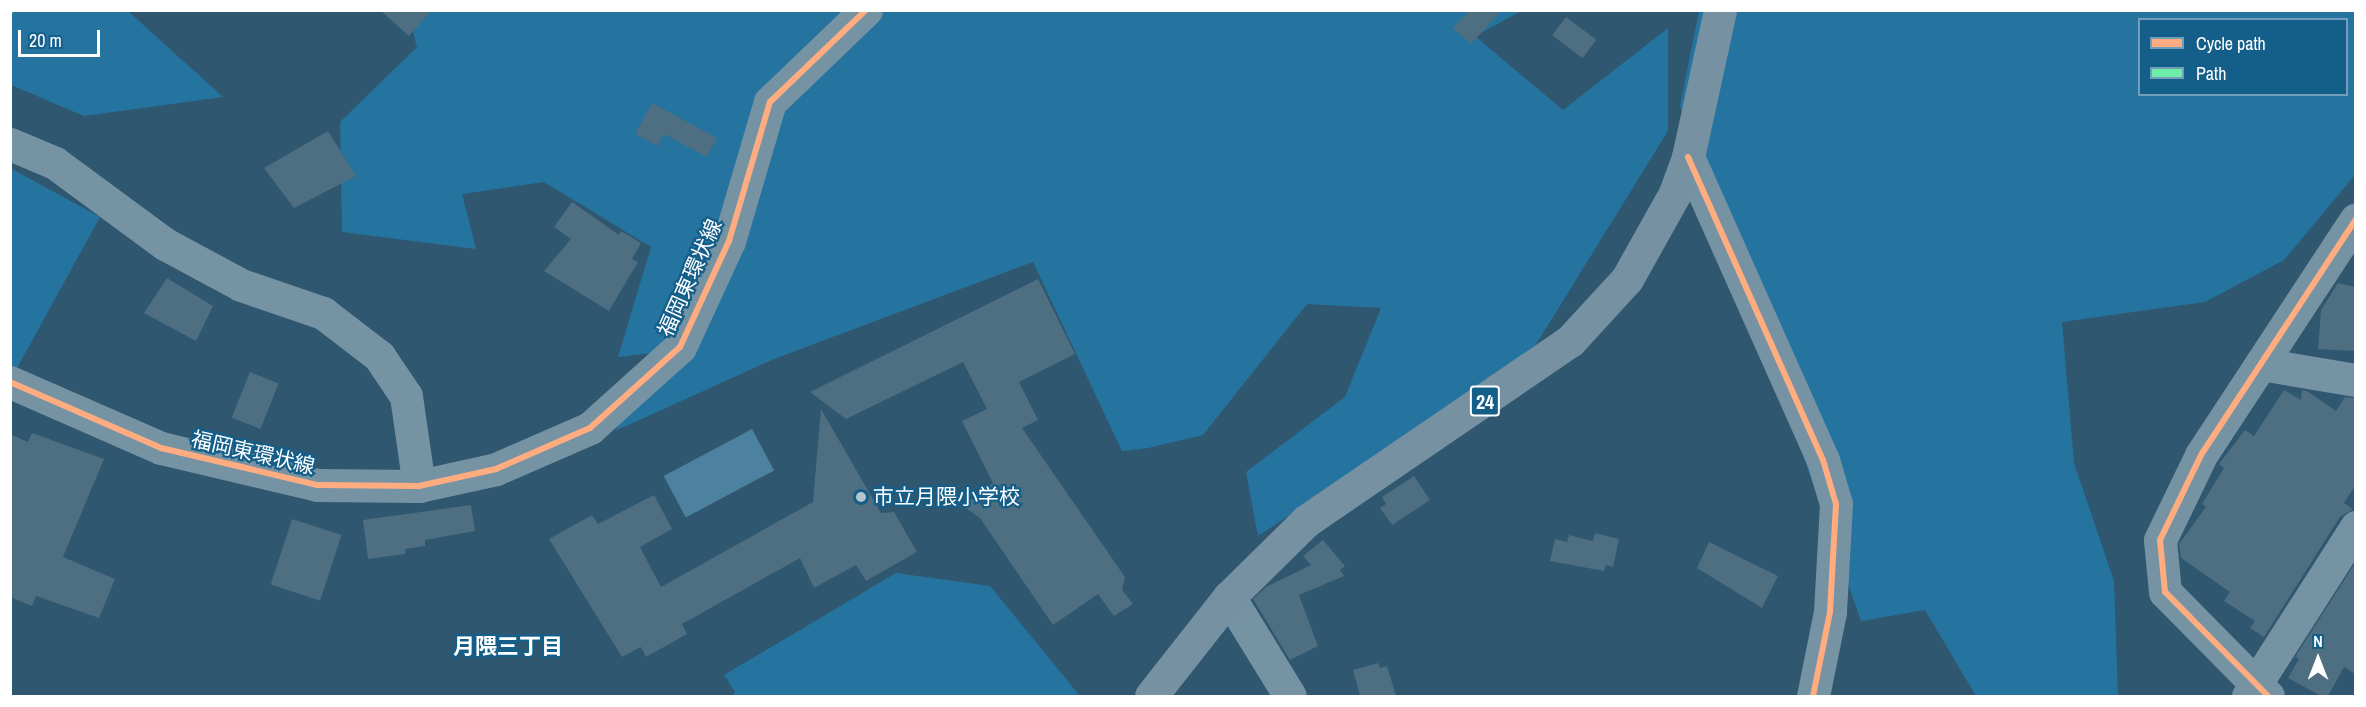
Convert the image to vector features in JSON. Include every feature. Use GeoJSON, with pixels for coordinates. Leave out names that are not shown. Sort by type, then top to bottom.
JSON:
{"type":"FeatureCollection","features":[{"type":"Feature","properties":{"kind":"main road","name":"24"},"geometry":{"type":"LineString","coordinates":[[1151,696],[1229,597],[1306,521],[1570,341],[1627,279],[1675,193],[1688,157],[1720,10]]}},
{"type":"Feature","properties":{"kind":"street","name":"福岡東環状線"},"geometry":{"type":"LineString","coordinates":[[10,382],[161,448],[316,485],[419,486],[496,469],[590,428],[680,347],[729,241],[770,102],[866,10]]}},
{"type":"Feature","properties":{"kind":"street"},"geometry":{"type":"LineString","coordinates":[[10,144],[55,163],[165,244],[241,285],[323,313],[379,356],[406,396],[419,486]]}},
{"type":"Feature","properties":{"kind":"street"},"geometry":{"type":"LineString","coordinates":[[1688,157],[1823,460],[1836,504],[1830,612],[1813,696]]}},
{"type":"Feature","properties":{"kind":"street"},"geometry":{"type":"LineString","coordinates":[[2355,220],[2201,455],[2160,540],[2165,592],[2258,692],[2355,527]]}},
{"type":"Feature","properties":{"kind":"street"},"geometry":{"type":"LineString","coordinates":[[2261,364],[2355,380]]}},
{"type":"Feature","properties":{"kind":"street"},"geometry":{"type":"LineString","coordinates":[[1229,597],[1290,696]]}},
{"type":"Feature","properties":{"kind":"shaded area"},"geometry":{"type":"Polygon","coordinates":[[[11,10],[128,11],[223,97],[84,116],[11,85],[11,10]]]}},
{"type":"Feature","properties":{"kind":"shaded area"},"geometry":{"type":"Polygon","coordinates":[[[407,11],[1521,11],[1475,36],[1563,110],[1668,28],[1668,131],[1527,359],[1258,536],[1246,472],[1345,397],[1381,308],[1307,304],[1203,435],[1148,448],[1122,451],[1033,262],[774,359],[615,431],[669,351],[618,357],[651,247],[544,182],[462,194],[476,249],[342,232],[340,122],[417,47],[407,11]]]}},
{"type":"Feature","properties":{"kind":"shaded area"},"geometry":{"type":"Polygon","coordinates":[[[1699,11],[2355,11],[2355,175],[2284,260],[2205,302],[2062,322],[2074,463],[2114,581],[2118,696],[1976,696],[1925,610],[1861,621],[1680,106],[1699,11]]]}},
{"type":"Feature","properties":{"kind":"shaded area"},"geometry":{"type":"Polygon","coordinates":[[[10,168],[100,217],[16,370],[10,366],[10,168]]]}},
{"type":"Feature","properties":{"kind":"shaded area"},"geometry":{"type":"Polygon","coordinates":[[[752,429],[774,470],[686,517],[664,476],[752,429]]]}},
{"type":"Feature","properties":{"kind":"shaded area"},"geometry":{"type":"Polygon","coordinates":[[[896,573],[990,586],[1080,696],[732,696],[735,692],[724,675],[896,573]]]}},
{"type":"Feature","properties":{"kind":"building"},"geometry":{"type":"Polygon","coordinates":[[[380,10],[432,10],[409,36],[380,10]]]}},
{"type":"Feature","properties":{"kind":"building"},"geometry":{"type":"Polygon","coordinates":[[[1470,10],[1502,10],[1471,44],[1453,28],[1470,10]]]}},
{"type":"Feature","properties":{"kind":"building"},"geometry":{"type":"Polygon","coordinates":[[[1566,17],[1596,40],[1583,58],[1552,35],[1566,17]]]}},
{"type":"Feature","properties":{"kind":"building"},"geometry":{"type":"Polygon","coordinates":[[[652,103],[717,138],[707,157],[664,134],[658,146],[635,134],[652,103]]]}},
{"type":"Feature","properties":{"kind":"building"},"geometry":{"type":"Polygon","coordinates":[[[328,131],[356,176],[294,208],[264,168],[328,131]]]}},
{"type":"Feature","properties":{"kind":"building"},"geometry":{"type":"Polygon","coordinates":[[[572,202],[619,235],[621,231],[641,243],[632,259],[638,262],[609,311],[544,271],[571,239],[554,227],[572,202]]]}},
{"type":"Feature","properties":{"kind":"building"},"geometry":{"type":"Polygon","coordinates":[[[167,278],[213,306],[196,341],[144,313],[167,278]]]}},
{"type":"Feature","properties":{"kind":"building"},"geometry":{"type":"Polygon","coordinates":[[[1038,279],[1075,354],[1019,382],[1038,420],[1022,428],[1125,577],[1122,590],[1133,604],[1114,616],[1098,594],[1053,625],[980,518],[963,506],[993,483],[962,421],[987,409],[963,362],[846,419],[810,392],[1038,279]]]}},
{"type":"Feature","properties":{"kind":"building"},"geometry":{"type":"Polygon","coordinates":[[[2338,283],[2355,287],[2355,351],[2318,349],[2321,310],[2338,283]]]}},
{"type":"Feature","properties":{"kind":"building"},"geometry":{"type":"Polygon","coordinates":[[[250,372],[279,384],[260,429],[232,417],[250,372]]]}},
{"type":"Feature","properties":{"kind":"building"},"geometry":{"type":"Polygon","coordinates":[[[2284,390],[2301,400],[2302,390],[2307,391],[2336,411],[2345,397],[2355,398],[2355,486],[2344,503],[2353,509],[2340,517],[2264,637],[2250,628],[2255,621],[2224,601],[2230,592],[2181,558],[2179,544],[2206,507],[2202,504],[2224,468],[2219,464],[2245,430],[2254,436],[2284,390]]]}},
{"type":"Feature","properties":{"kind":"building"},"geometry":{"type":"Polygon","coordinates":[[[821,409],[881,513],[894,512],[917,552],[866,581],[856,565],[814,588],[800,558],[682,624],[687,634],[646,657],[641,647],[622,657],[549,539],[592,515],[598,524],[654,495],[672,529],[640,547],[661,587],[813,502],[821,409]]]}},
{"type":"Feature","properties":{"kind":"building"},"geometry":{"type":"Polygon","coordinates":[[[32,433],[104,459],[63,557],[115,579],[99,618],[36,596],[32,606],[10,597],[10,434],[28,442],[32,433]]]}},
{"type":"Feature","properties":{"kind":"building"},"geometry":{"type":"Polygon","coordinates":[[[1414,476],[1430,500],[1392,525],[1380,508],[1386,504],[1382,497],[1414,476]]]}},
{"type":"Feature","properties":{"kind":"building"},"geometry":{"type":"Polygon","coordinates":[[[471,505],[475,531],[425,540],[425,546],[405,549],[405,554],[368,559],[363,520],[471,505]]]}},
{"type":"Feature","properties":{"kind":"building"},"geometry":{"type":"Polygon","coordinates":[[[292,519],[341,535],[320,601],[271,585],[292,519]]]}},
{"type":"Feature","properties":{"kind":"building"},"geometry":{"type":"Polygon","coordinates":[[[1595,533],[1619,539],[1613,567],[1606,565],[1604,571],[1550,561],[1555,539],[1567,542],[1569,535],[1593,541],[1595,533]]]}},
{"type":"Feature","properties":{"kind":"building"},"geometry":{"type":"Polygon","coordinates":[[[1323,540],[1345,566],[1340,570],[1344,576],[1299,595],[1318,646],[1290,660],[1253,599],[1266,587],[1311,565],[1303,556],[1323,540]]]}},
{"type":"Feature","properties":{"kind":"building"},"geometry":{"type":"Polygon","coordinates":[[[1709,542],[1778,576],[1762,608],[1697,568],[1709,542]]]}},
{"type":"Feature","properties":{"kind":"building"},"geometry":{"type":"Polygon","coordinates":[[[2355,563],[2355,674],[2344,667],[2328,696],[2321,696],[2288,678],[2299,659],[2295,657],[2355,563]]]}},
{"type":"Feature","properties":{"kind":"building"},"geometry":{"type":"Polygon","coordinates":[[[1378,663],[1380,668],[1387,666],[1396,696],[1360,696],[1353,670],[1378,663]]]}},
{"type":"Feature","properties":{"kind":"cycle path"},"geometry":{"type":"LineString","coordinates":[[10,382],[161,448],[317,485],[419,486],[496,469],[590,428],[680,347],[729,241],[770,102],[866,10]]}},
{"type":"Feature","properties":{"kind":"cycle path"},"geometry":{"type":"LineString","coordinates":[[1688,157],[1823,460],[1836,504],[1830,612],[1813,696]]}},
{"type":"Feature","properties":{"kind":"cycle path"},"geometry":{"type":"LineString","coordinates":[[2268,696],[2165,592],[2160,540],[2201,455],[2356,219]]}},
{"type":"Feature","properties":{"kind":"place","name":"市立月隈小学校"},"geometry":{"type":"Point","coordinates":[861,497]}},
{"type":"Feature","properties":{"kind":"district","name":"月隈三丁目"},"geometry":{"type":"Point","coordinates":[508,647]}}]}
